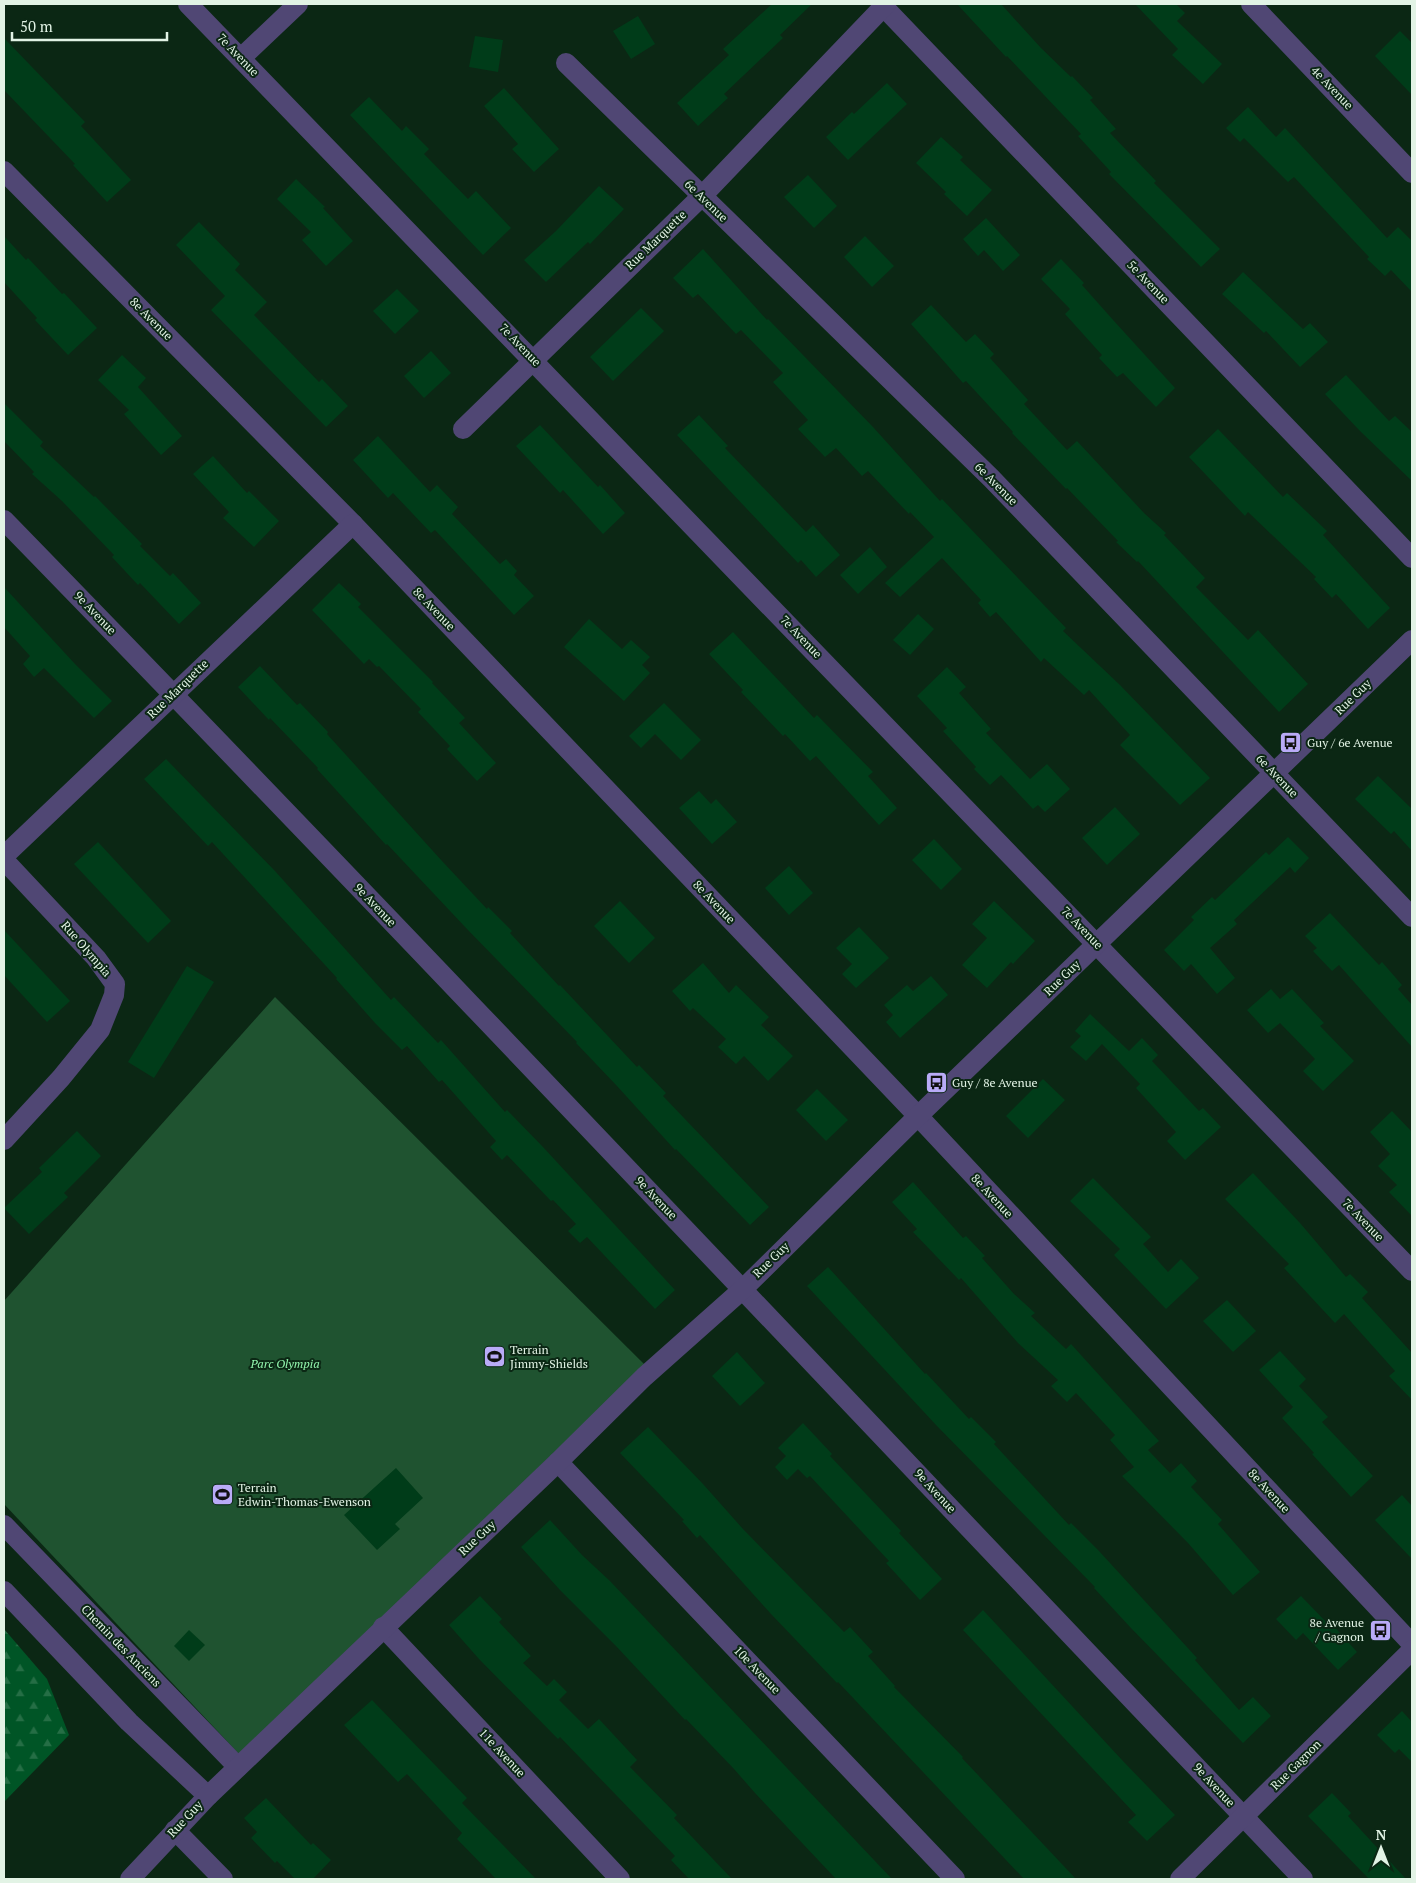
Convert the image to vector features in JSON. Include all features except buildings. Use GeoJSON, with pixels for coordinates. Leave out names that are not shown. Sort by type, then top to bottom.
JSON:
{"type":"FeatureCollection","features":[{"type":"Feature","properties":{"kind":"street","name":"7e Avenue"},"geometry":{"type":"LineString","coordinates":[[188,4],[1412,1271]]}},
{"type":"Feature","properties":{"kind":"street"},"geometry":{"type":"LineString","coordinates":[[241,58],[298,4]]}},
{"type":"Feature","properties":{"kind":"street","name":"4e Avenue"},"geometry":{"type":"LineString","coordinates":[[1251,4],[1412,173]]}},
{"type":"Feature","properties":{"kind":"street","name":"Rue Marquette"},"geometry":{"type":"LineString","coordinates":[[463,429],[702,196],[884,5]]}},
{"type":"Feature","properties":{"kind":"street","name":"5e Avenue"},"geometry":{"type":"LineString","coordinates":[[884,5],[1412,558]]}},
{"type":"Feature","properties":{"kind":"street","name":"6e Avenue"},"geometry":{"type":"LineString","coordinates":[[566,64],[991,478],[1412,917]]}},
{"type":"Feature","properties":{"kind":"street","name":"8e Avenue"},"geometry":{"type":"LineString","coordinates":[[4,171],[353,524],[918,1116],[1412,1644]]}},
{"type":"Feature","properties":{"kind":"street","name":"9e Avenue"},"geometry":{"type":"LineString","coordinates":[[4,520],[743,1288],[1303,1879]]}},
{"type":"Feature","properties":{"kind":"street","name":"Rue Marquette"},"geometry":{"type":"LineString","coordinates":[[4,856],[353,524]]}},
{"type":"Feature","properties":{"kind":"street","name":"Rue Guy"},"geometry":{"type":"LineString","coordinates":[[130,1879],[175,1830],[238,1767],[558,1462],[644,1377],[743,1288],[918,1116],[1412,640]]}},
{"type":"Feature","properties":{"kind":"street","name":"Rue Olympia"},"geometry":{"type":"LineString","coordinates":[[4,860],[96,958],[115,984],[114,995],[100,1030],[61,1078],[4,1140]]}},
{"type":"Feature","properties":{"kind":"street","name":"10e Avenue"},"geometry":{"type":"LineString","coordinates":[[558,1462],[955,1879]]}},
{"type":"Feature","properties":{"kind":"street","name":"Chemin des Anciens"},"geometry":{"type":"LineString","coordinates":[[4,1525],[238,1767]]}},
{"type":"Feature","properties":{"kind":"street"},"geometry":{"type":"LineString","coordinates":[[4,1591],[129,1722],[208,1796]]}},
{"type":"Feature","properties":{"kind":"street","name":"11e Avenue"},"geometry":{"type":"LineString","coordinates":[[383,1627],[620,1879]]}},
{"type":"Feature","properties":{"kind":"street","name":"Rue Gagnon"},"geometry":{"type":"LineString","coordinates":[[1180,1879],[1412,1650]]}},
{"type":"Feature","properties":{"kind":"street"},"geometry":{"type":"LineString","coordinates":[[175,1830],[223,1879]]}},
{"type":"Feature","properties":{"kind":"green space","name":"Parc Olympia"},"geometry":{"type":"Polygon","coordinates":[[[275,997],[645,1365],[240,1755],[4,1504],[4,1301],[275,997]]]}},
{"type":"Feature","properties":{"kind":"green space"},"geometry":{"type":"Polygon","coordinates":[[[4,1629],[47,1679],[69,1735],[4,1802],[4,1629]]]}},
{"type":"Feature","properties":{"kind":"place","name":"Guy / 6e Avenue"},"geometry":{"type":"Point","coordinates":[1291,743]}},
{"type":"Feature","properties":{"kind":"place","name":"Guy / 8e Avenue"},"geometry":{"type":"Point","coordinates":[936,1083]}},
{"type":"Feature","properties":{"kind":"place","name":"Terrain Jimmy-Shields"},"geometry":{"type":"Point","coordinates":[494,1357]}},
{"type":"Feature","properties":{"kind":"place","name":"Terrain Edwin-Thomas-Ewenson"},"geometry":{"type":"Point","coordinates":[222,1495]}},
{"type":"Feature","properties":{"kind":"place","name":"8e Avenue / Gagnon"},"geometry":{"type":"Point","coordinates":[1380,1630]}}]}
